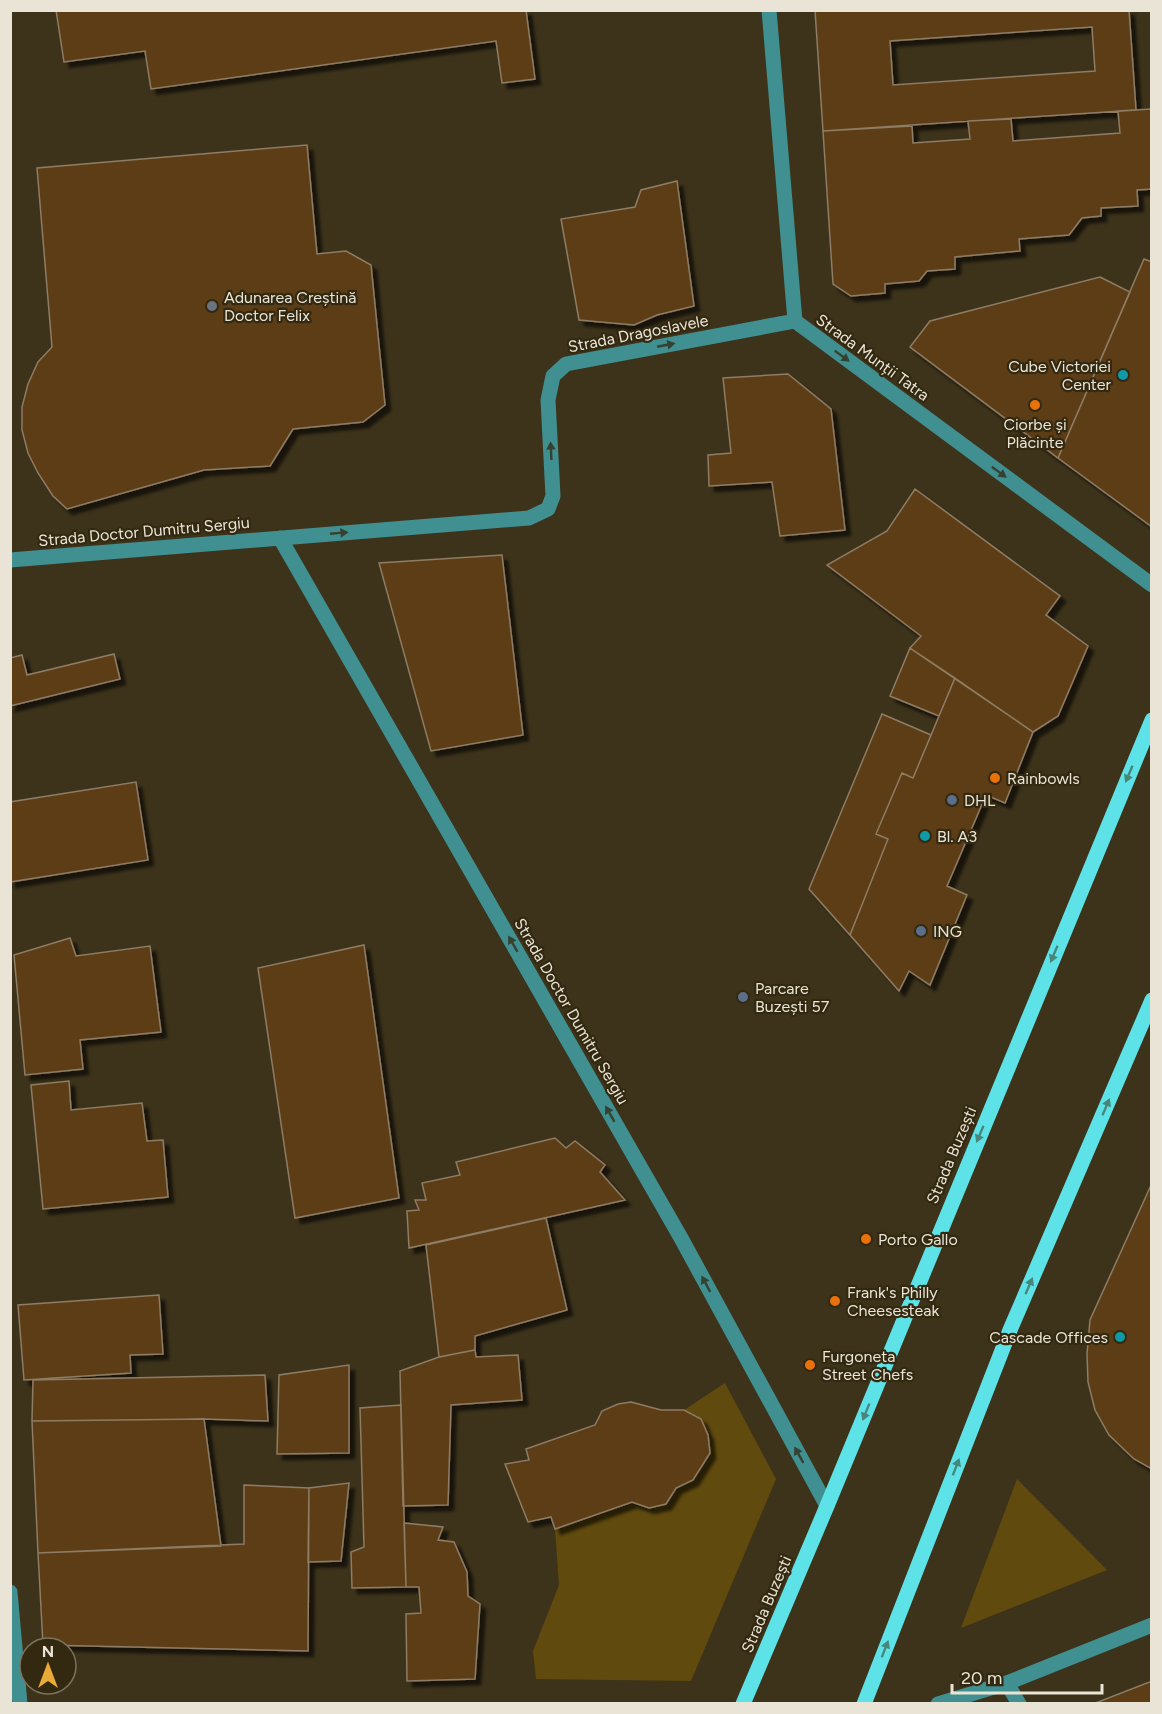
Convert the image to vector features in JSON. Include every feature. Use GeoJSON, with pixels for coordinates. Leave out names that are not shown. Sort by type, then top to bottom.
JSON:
{"type":"FeatureCollection","features":[{"type":"Feature","properties":{"kind":"main road","name":"Strada Buzești"},"geometry":{"type":"LineString","coordinates":[[743,1704],[1152,720]]}},
{"type":"Feature","properties":{"kind":"main road"},"geometry":{"type":"LineString","coordinates":[[864,1704],[1010,1330],[1152,1000]]}},
{"type":"Feature","properties":{"kind":"street","name":"Strada Munții Tatra"},"geometry":{"type":"LineString","coordinates":[[769,10],[795,321],[1152,585]]}},
{"type":"Feature","properties":{"kind":"street","name":"Strada Dragoslavele"},"geometry":{"type":"LineString","coordinates":[[548,509],[553,495],[548,400],[553,376],[566,364],[795,321]]}},
{"type":"Feature","properties":{"kind":"street","name":"Strada Doctor Dumitru Sergiu"},"geometry":{"type":"LineString","coordinates":[[10,560],[529,518],[548,509]]}},
{"type":"Feature","properties":{"kind":"street","name":"Strada Doctor Dumitru Sergiu"},"geometry":{"type":"LineString","coordinates":[[280,538],[681,1238],[827,1506]]}},
{"type":"Feature","properties":{"kind":"street"},"geometry":{"type":"LineString","coordinates":[[10,1592],[20,1704]]}},
{"type":"Feature","properties":{"kind":"street"},"geometry":{"type":"LineString","coordinates":[[938,1704],[1007,1683],[1152,1625]]}},
{"type":"Feature","properties":{"kind":"street"},"geometry":{"type":"LineString","coordinates":[[1007,1683],[1019,1704]]}},
{"type":"Feature","properties":{"kind":"shaded area"},"geometry":{"type":"Polygon","coordinates":[[[725,1383],[776,1479],[691,1681],[536,1679],[533,1651],[559,1585],[555,1529],[693,1480],[710,1453],[708,1435],[701,1419],[684,1410],[725,1383]]]}},
{"type":"Feature","properties":{"kind":"shaded area"},"geometry":{"type":"Polygon","coordinates":[[[1017,1479],[1107,1570],[961,1628],[1017,1479]]]}},
{"type":"Feature","properties":{"kind":"building"},"geometry":{"type":"Polygon","coordinates":[[[56,10],[526,10],[535,79],[502,83],[496,41],[151,89],[145,51],[64,62],[56,10]]]}},
{"type":"Feature","properties":{"kind":"building"},"geometry":{"type":"Polygon","coordinates":[[[815,10],[1129,10],[1136,110],[823,131],[815,10]],[[1092,27],[890,41],[893,85],[1095,71],[1092,27]]]}},
{"type":"Feature","properties":{"kind":"building"},"geometry":{"type":"Polygon","coordinates":[[[1152,109],[1152,189],[1137,190],[1138,206],[1101,208],[1101,216],[1082,218],[1069,235],[1019,239],[1020,251],[955,257],[955,269],[927,271],[919,281],[885,284],[885,293],[851,296],[833,284],[823,131],[912,126],[913,143],[970,139],[968,121],[1011,119],[1013,141],[1120,133],[1118,111],[1152,109]]]}},
{"type":"Feature","properties":{"kind":"building","name":"Adunarea Creștină Doctor Felix"},"geometry":{"type":"Polygon","coordinates":[[[307,145],[317,254],[346,251],[371,265],[385,405],[363,422],[293,429],[270,466],[204,470],[67,509],[53,496],[38,473],[28,453],[22,430],[22,407],[28,384],[38,362],[52,347],[37,168],[307,145]]]}},
{"type":"Feature","properties":{"kind":"building"},"geometry":{"type":"Polygon","coordinates":[[[677,181],[694,306],[657,315],[634,325],[579,320],[561,219],[635,207],[641,190],[677,181]]]}},
{"type":"Feature","properties":{"kind":"building","name":"Cube Victoriei Center"},"geometry":{"type":"Polygon","coordinates":[[[1144,259],[1152,262],[1152,527],[1058,458],[1144,259]]]}},
{"type":"Feature","properties":{"kind":"building"},"geometry":{"type":"Polygon","coordinates":[[[1100,277],[1130,292],[1058,458],[910,347],[930,321],[1100,277]]]}},
{"type":"Feature","properties":{"kind":"building"},"geometry":{"type":"Polygon","coordinates":[[[788,374],[831,409],[845,530],[780,536],[772,482],[709,486],[708,455],[731,453],[723,378],[788,374]]]}},
{"type":"Feature","properties":{"kind":"building"},"geometry":{"type":"Polygon","coordinates":[[[915,489],[1060,596],[1046,615],[1088,646],[1058,716],[1033,732],[910,648],[921,636],[827,565],[887,531],[915,489]]]}},
{"type":"Feature","properties":{"kind":"building"},"geometry":{"type":"Polygon","coordinates":[[[502,555],[523,735],[431,751],[379,563],[502,555]]]}},
{"type":"Feature","properties":{"kind":"building"},"geometry":{"type":"Polygon","coordinates":[[[910,648],[955,678],[939,716],[890,696],[910,648]]]}},
{"type":"Feature","properties":{"kind":"building"},"geometry":{"type":"Polygon","coordinates":[[[114,654],[120,679],[10,706],[10,658],[22,655],[27,675],[114,654]]]}},
{"type":"Feature","properties":{"kind":"building","name":"Bl. A3"},"geometry":{"type":"Polygon","coordinates":[[[955,678],[1033,732],[1005,803],[986,795],[947,886],[967,895],[930,985],[909,971],[899,991],[850,935],[888,839],[876,834],[902,773],[913,778],[955,678]]]}},
{"type":"Feature","properties":{"kind":"building"},"geometry":{"type":"Polygon","coordinates":[[[882,714],[931,735],[913,778],[902,773],[876,834],[888,839],[850,935],[809,889],[882,714]]]}},
{"type":"Feature","properties":{"kind":"building"},"geometry":{"type":"Polygon","coordinates":[[[136,782],[148,860],[10,882],[10,802],[136,782]]]}},
{"type":"Feature","properties":{"kind":"building"},"geometry":{"type":"Polygon","coordinates":[[[70,938],[76,956],[150,946],[161,1032],[80,1040],[83,1069],[25,1075],[14,955],[70,938]]]}},
{"type":"Feature","properties":{"kind":"building"},"geometry":{"type":"Polygon","coordinates":[[[364,945],[399,1198],[295,1218],[258,968],[364,945]]]}},
{"type":"Feature","properties":{"kind":"building"},"geometry":{"type":"Polygon","coordinates":[[[69,1081],[71,1110],[142,1103],[147,1141],[163,1140],[168,1197],[43,1209],[31,1085],[69,1081]]]}},
{"type":"Feature","properties":{"kind":"building"},"geometry":{"type":"Polygon","coordinates":[[[555,1138],[566,1148],[575,1141],[605,1165],[600,1172],[625,1200],[409,1248],[407,1211],[419,1210],[415,1200],[426,1200],[422,1183],[460,1175],[456,1162],[555,1138]]]}},
{"type":"Feature","properties":{"kind":"building","name":"Cascade Offices"},"geometry":{"type":"Polygon","coordinates":[[[1152,1183],[1152,1469],[1134,1459],[1109,1435],[1095,1410],[1088,1382],[1087,1354],[1090,1320],[1152,1183]]]}},
{"type":"Feature","properties":{"kind":"building"},"geometry":{"type":"Polygon","coordinates":[[[546,1218],[567,1310],[475,1336],[475,1350],[439,1357],[426,1245],[546,1218]]]}},
{"type":"Feature","properties":{"kind":"building"},"geometry":{"type":"Polygon","coordinates":[[[159,1295],[163,1354],[130,1355],[131,1373],[24,1380],[18,1305],[159,1295]]]}},
{"type":"Feature","properties":{"kind":"building"},"geometry":{"type":"Polygon","coordinates":[[[475,1350],[476,1357],[518,1355],[522,1400],[451,1405],[448,1505],[403,1506],[400,1371],[439,1357],[475,1350]]]}},
{"type":"Feature","properties":{"kind":"building"},"geometry":{"type":"Polygon","coordinates":[[[349,1365],[349,1453],[277,1454],[279,1375],[349,1365]]]}},
{"type":"Feature","properties":{"kind":"building"},"geometry":{"type":"Polygon","coordinates":[[[265,1375],[268,1421],[204,1419],[32,1421],[33,1380],[265,1375]]]}},
{"type":"Feature","properties":{"kind":"building"},"geometry":{"type":"Polygon","coordinates":[[[631,1402],[661,1410],[684,1410],[701,1419],[708,1435],[710,1453],[693,1480],[676,1488],[666,1504],[649,1508],[632,1502],[555,1529],[551,1517],[528,1522],[505,1464],[529,1460],[526,1449],[595,1425],[602,1411],[618,1404],[631,1402]]]}},
{"type":"Feature","properties":{"kind":"building"},"geometry":{"type":"Polygon","coordinates":[[[401,1405],[406,1587],[352,1588],[351,1552],[364,1547],[360,1408],[401,1405]]]}},
{"type":"Feature","properties":{"kind":"building"},"geometry":{"type":"Polygon","coordinates":[[[204,1419],[221,1546],[38,1553],[32,1421],[204,1419]]]}},
{"type":"Feature","properties":{"kind":"building"},"geometry":{"type":"Polygon","coordinates":[[[349,1483],[341,1561],[308,1562],[309,1488],[349,1483]]]}},
{"type":"Feature","properties":{"kind":"building"},"geometry":{"type":"Polygon","coordinates":[[[244,1485],[309,1488],[308,1651],[78,1646],[78,1636],[43,1636],[38,1553],[244,1544],[244,1485]]]}},
{"type":"Feature","properties":{"kind":"building"},"geometry":{"type":"Polygon","coordinates":[[[404,1523],[443,1527],[438,1540],[454,1542],[467,1572],[468,1596],[480,1604],[475,1679],[407,1681],[406,1614],[421,1613],[419,1587],[406,1587],[404,1523]]]}},
{"type":"Feature","properties":{"kind":"building"},"geometry":{"type":"Polygon","coordinates":[[[1152,1681],[1152,1704],[1093,1704],[1152,1681]]]}},
{"type":"Feature","properties":{"kind":"place","name":"Adunarea Creștină Doctor Felix"},"geometry":{"type":"Point","coordinates":[212,306]}},
{"type":"Feature","properties":{"kind":"place","name":"Cube Victoriei Center"},"geometry":{"type":"Point","coordinates":[1123,375]}},
{"type":"Feature","properties":{"kind":"place","name":"Ciorbe și Plăcinte"},"geometry":{"type":"Point","coordinates":[1035,405]}},
{"type":"Feature","properties":{"kind":"place","name":"Rainbowls"},"geometry":{"type":"Point","coordinates":[995,778]}},
{"type":"Feature","properties":{"kind":"place","name":"DHL"},"geometry":{"type":"Point","coordinates":[952,800]}},
{"type":"Feature","properties":{"kind":"place","name":"Bl. A3"},"geometry":{"type":"Point","coordinates":[925,836]}},
{"type":"Feature","properties":{"kind":"place","name":"ING"},"geometry":{"type":"Point","coordinates":[921,931]}},
{"type":"Feature","properties":{"kind":"place","name":"Parcare Buzești 57"},"geometry":{"type":"Point","coordinates":[743,997]}},
{"type":"Feature","properties":{"kind":"place","name":"Porto Gallo"},"geometry":{"type":"Point","coordinates":[866,1239]}},
{"type":"Feature","properties":{"kind":"place","name":"Frank's Philly Cheesesteak"},"geometry":{"type":"Point","coordinates":[835,1301]}},
{"type":"Feature","properties":{"kind":"place","name":"Cascade Offices"},"geometry":{"type":"Point","coordinates":[1120,1337]}},
{"type":"Feature","properties":{"kind":"place","name":"Furgoneta Street Chefs"},"geometry":{"type":"Point","coordinates":[810,1365]}}]}
